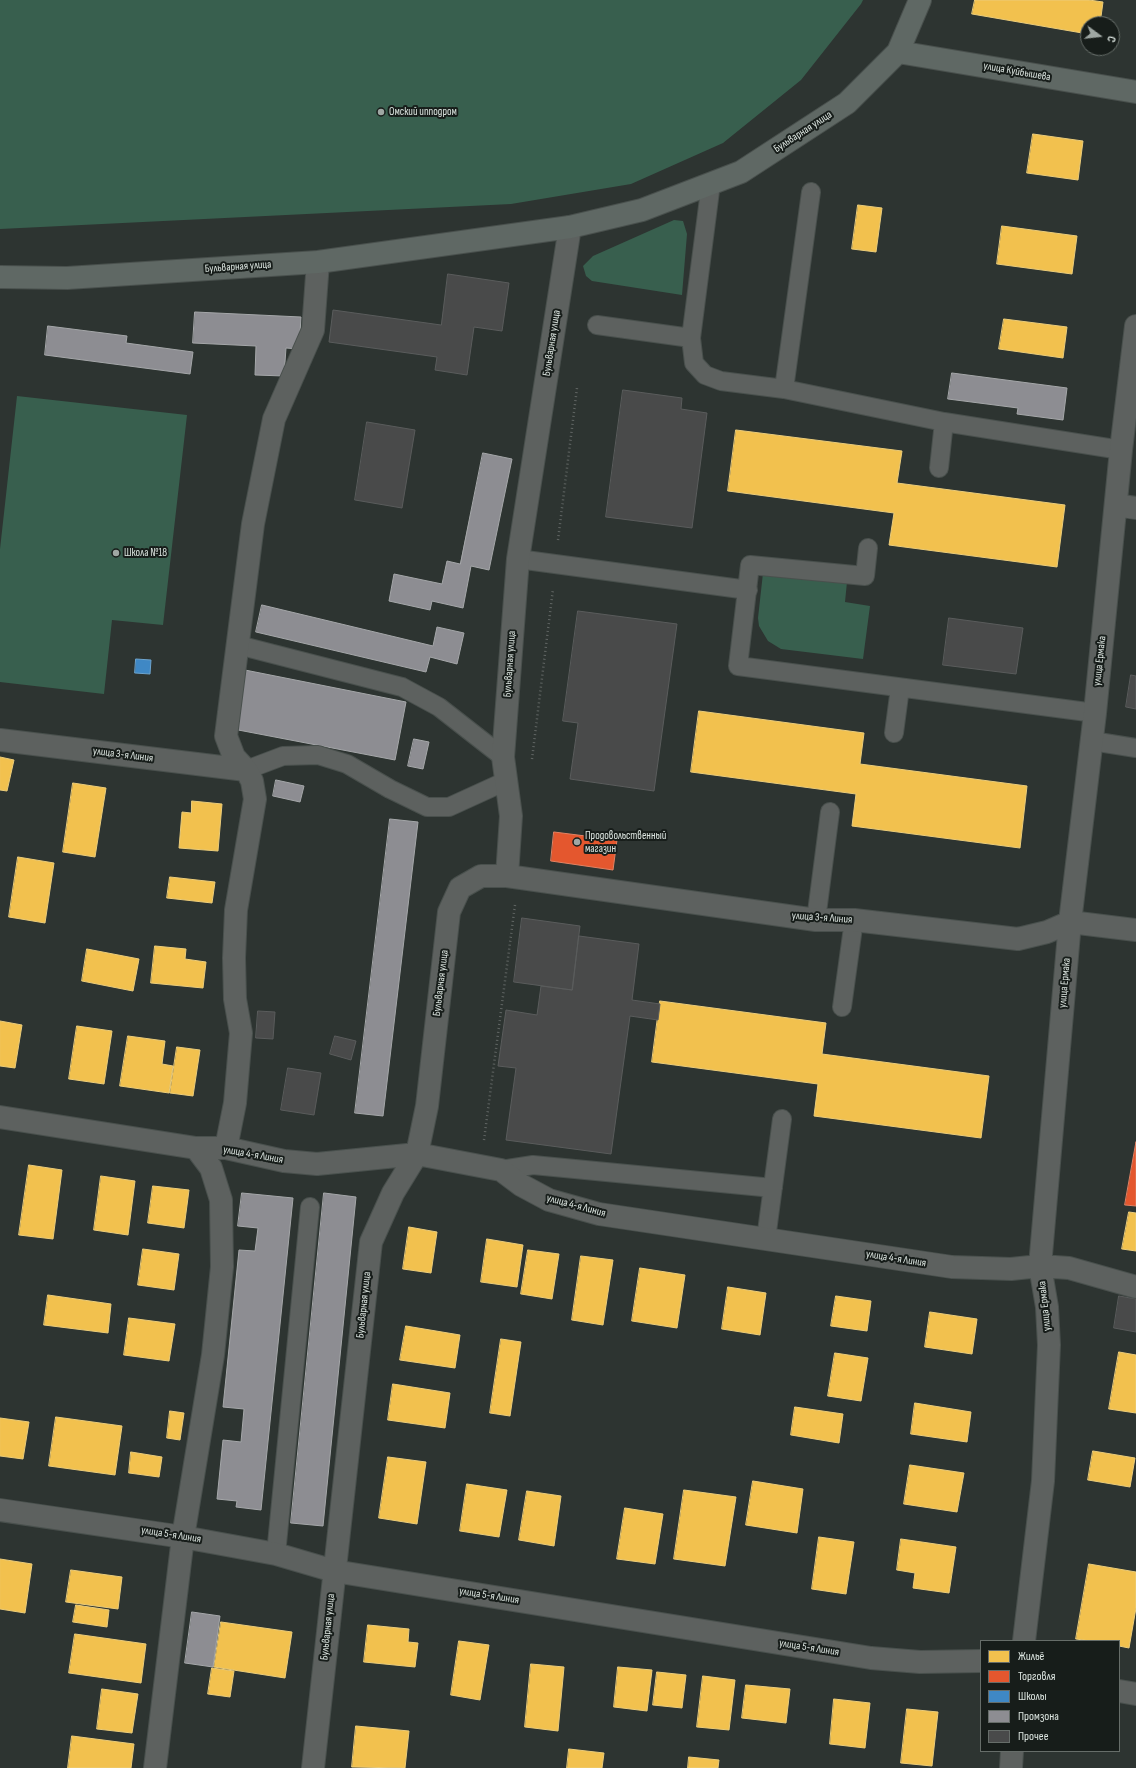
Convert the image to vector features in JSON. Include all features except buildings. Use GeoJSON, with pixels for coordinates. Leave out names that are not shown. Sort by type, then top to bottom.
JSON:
{"type":"FeatureCollection","features":[{"type":"Feature","properties":{"kind":"main road","name":"Бульварная улица"},"geometry":{"type":"LineString","coordinates":[[0,277],[66,278],[318,262],[570,227],[642,210],[741,172],[847,103],[898,52],[920,0]]}},
{"type":"Feature","properties":{"kind":"main road","name":"улица Куйбышева"},"geometry":{"type":"LineString","coordinates":[[898,52],[1136,92]]}},
{"type":"Feature","properties":{"kind":"street","name":"Бульварная улица"},"geometry":{"type":"LineString","coordinates":[[314,1768],[334,1571],[371,1242],[393,1193],[417,1154],[427,1106],[449,912],[460,888],[481,876],[507,876],[511,816],[503,757],[518,559],[570,227]]}},
{"type":"Feature","properties":{"kind":"street"},"geometry":{"type":"LineString","coordinates":[[226,1148],[234,1103],[241,1033],[235,999],[234,965],[236,910],[255,799],[252,782],[246,770],[234,756],[226,736],[252,524],[274,419],[313,330],[318,262]]}},
{"type":"Feature","properties":{"kind":"street","name":"улица Ермака"},"geometry":{"type":"LineString","coordinates":[[1024,1640],[1043,1481],[1049,1345],[1047,1307],[1040,1266],[1070,922],[1095,713],[1126,506],[1122,450],[1136,326]]}},
{"type":"Feature","properties":{"kind":"street","name":"улица 3-я Линия"},"geometry":{"type":"LineString","coordinates":[[0,740],[246,770]]}},
{"type":"Feature","properties":{"kind":"street","name":"улица 3-я Линия"},"geometry":{"type":"LineString","coordinates":[[507,876],[816,920],[854,920],[1018,939],[1047,932],[1070,922]]}},
{"type":"Feature","properties":{"kind":"street"},"geometry":{"type":"LineString","coordinates":[[1070,922],[1136,930]]}},
{"type":"Feature","properties":{"kind":"street","name":"улица 4-я Линия"},"geometry":{"type":"LineString","coordinates":[[0,1117],[196,1148],[226,1148],[284,1161],[317,1164],[417,1154],[501,1170],[521,1185],[549,1200],[599,1214],[952,1267],[1011,1269],[1040,1266],[1069,1268],[1136,1287]]}},
{"type":"Feature","properties":{"kind":"street"},"geometry":{"type":"LineString","coordinates":[[155,1768],[183,1537],[212,1354],[222,1267],[221,1200],[211,1168],[196,1148]]}},
{"type":"Feature","properties":{"kind":"street","name":"улица 5-я Линия"},"geometry":{"type":"LineString","coordinates":[[0,1510],[183,1537],[276,1554],[334,1571],[871,1658],[920,1662],[980,1661]]}},
{"type":"Feature","properties":{"kind":"street"},"geometry":{"type":"LineString","coordinates":[[1120,1691],[1136,1694]]}},
{"type":"Feature","properties":{"kind":"street"},"geometry":{"type":"LineString","coordinates":[[1010,1768],[1012,1752]]}},
{"type":"Feature","properties":{"kind":"lane"},"geometry":{"type":"LineString","coordinates":[[711,184],[692,338],[694,363],[706,375],[721,381],[784,389],[944,422],[1122,450]]}},
{"type":"Feature","properties":{"kind":"lane"},"geometry":{"type":"LineString","coordinates":[[784,389],[811,192]]}},
{"type":"Feature","properties":{"kind":"lane"},"geometry":{"type":"LineString","coordinates":[[597,325],[692,338]]}},
{"type":"Feature","properties":{"kind":"lane"},"geometry":{"type":"LineString","coordinates":[[939,468],[944,422]]}},
{"type":"Feature","properties":{"kind":"lane"},"geometry":{"type":"LineString","coordinates":[[868,548],[865,576],[750,565],[738,666],[1095,713]]}},
{"type":"Feature","properties":{"kind":"lane"},"geometry":{"type":"LineString","coordinates":[[518,559],[748,590]]}},
{"type":"Feature","properties":{"kind":"lane"},"geometry":{"type":"LineString","coordinates":[[238,645],[402,687],[439,707],[503,757]]}},
{"type":"Feature","properties":{"kind":"lane"},"geometry":{"type":"LineString","coordinates":[[894,733],[900,688]]}},
{"type":"Feature","properties":{"kind":"lane"},"geometry":{"type":"LineString","coordinates":[[1092,741],[1136,748]]}},
{"type":"Feature","properties":{"kind":"lane"},"geometry":{"type":"LineString","coordinates":[[246,770],[283,756],[318,755],[347,764],[427,808],[449,807],[506,781]]}},
{"type":"Feature","properties":{"kind":"lane"},"geometry":{"type":"LineString","coordinates":[[816,920],[830,812]]}},
{"type":"Feature","properties":{"kind":"lane"},"geometry":{"type":"LineString","coordinates":[[842,1007],[854,920]]}},
{"type":"Feature","properties":{"kind":"lane"},"geometry":{"type":"LineString","coordinates":[[766,1239],[782,1119]]}},
{"type":"Feature","properties":{"kind":"lane"},"geometry":{"type":"LineString","coordinates":[[501,1170],[533,1165],[773,1188]]}},
{"type":"Feature","properties":{"kind":"lane"},"geometry":{"type":"LineString","coordinates":[[276,1554],[310,1207]]}},
{"type":"Feature","properties":{"kind":"green space","name":"Омский ипподром"},"geometry":{"type":"Polygon","coordinates":[[[0,0],[863,0],[801,80],[723,143],[631,184],[511,204],[0,229],[0,0]]]}},
{"type":"Feature","properties":{"kind":"green space"},"geometry":{"type":"Polygon","coordinates":[[[674,220],[683,221],[687,234],[682,295],[592,281],[586,276],[583,266],[593,256],[674,220]]]}},
{"type":"Feature","properties":{"kind":"green space"},"geometry":{"type":"Polygon","coordinates":[[[17,396],[187,415],[163,625],[112,620],[104,694],[0,682],[0,549],[17,396]]]}},
{"type":"Feature","properties":{"kind":"green space"},"geometry":{"type":"Polygon","coordinates":[[[763,573],[847,582],[845,602],[870,606],[863,659],[781,649],[768,641],[759,626],[758,618],[763,573]]]}},
{"type":"Feature","properties":{"kind":"place","name":"Омский ипподром"},"geometry":{"type":"Point","coordinates":[381,112]}},
{"type":"Feature","properties":{"kind":"place","name":"Школа №18"},"geometry":{"type":"Point","coordinates":[116,553]}},
{"type":"Feature","properties":{"kind":"place","name":"Продовольственный магазин"},"geometry":{"type":"Point","coordinates":[577,842]}}]}
